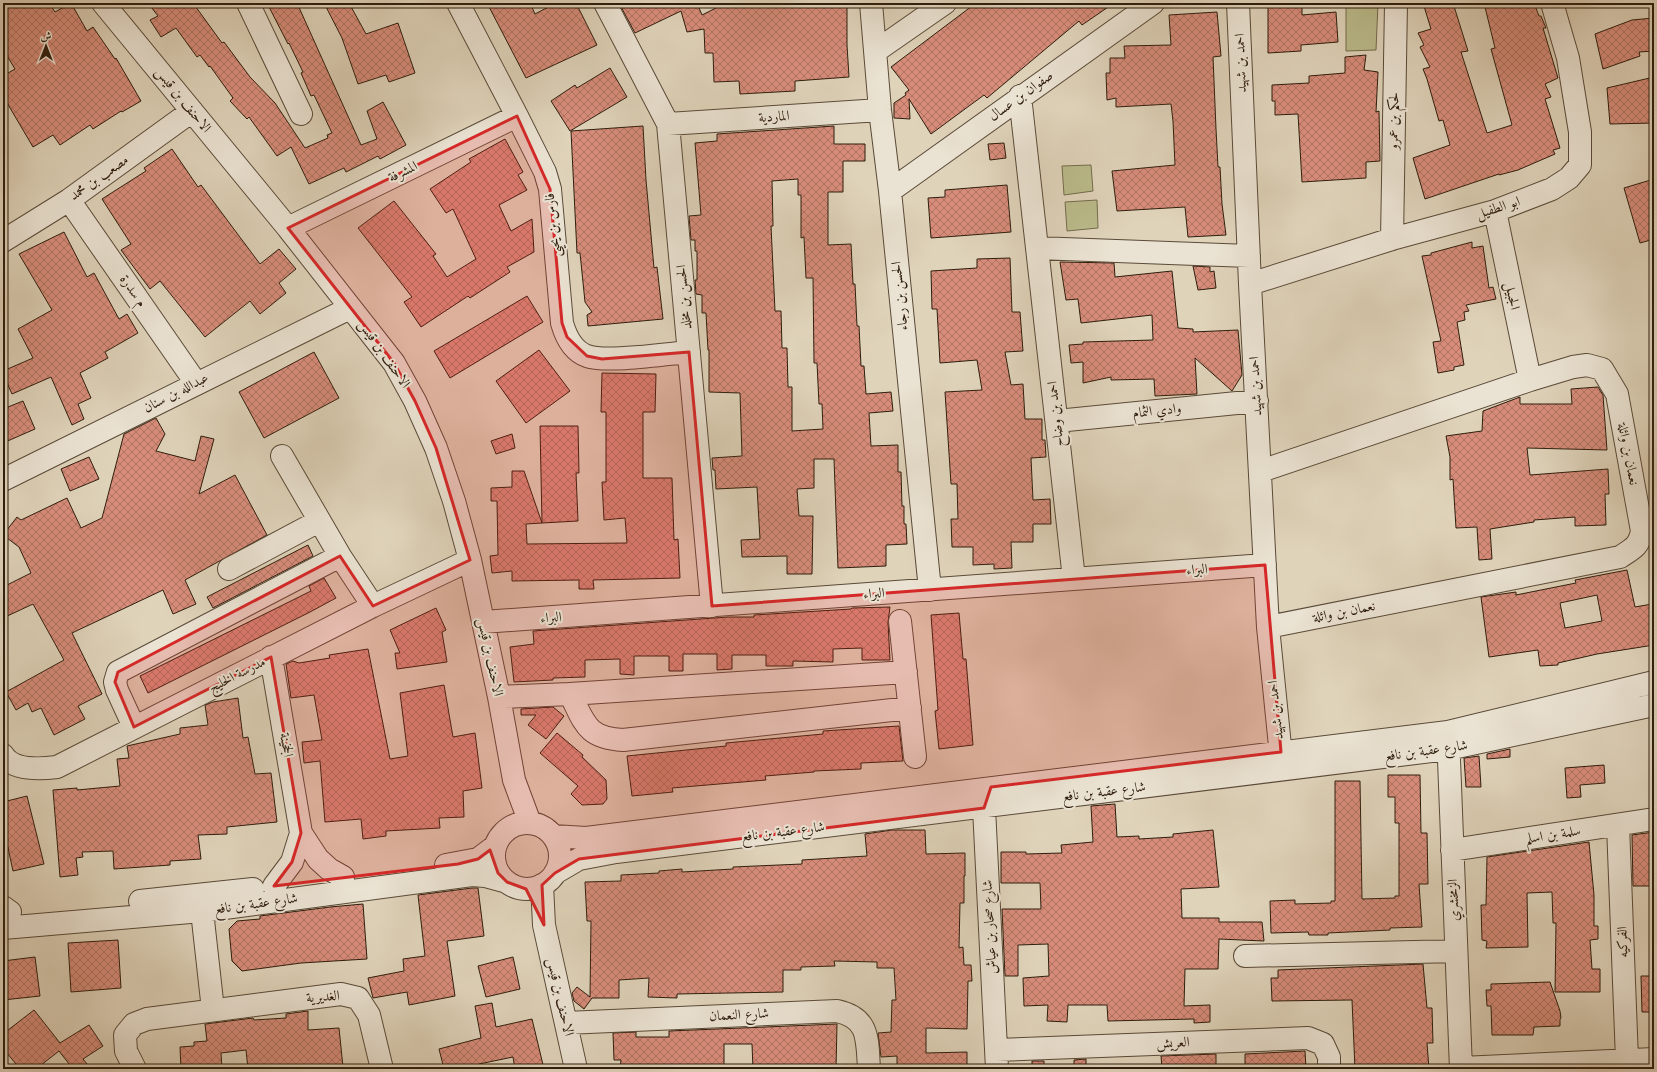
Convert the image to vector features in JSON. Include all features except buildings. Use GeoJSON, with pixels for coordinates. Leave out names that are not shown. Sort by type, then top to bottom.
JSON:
{"type":"FeatureCollection","features":[{"type":"Feature","properties":{"kind":"street"},"geometry":{"type":"LineString","coordinates":[[248,3],[301,114]]}},
{"type":"Feature","properties":{"kind":"street","name":"فارس بن يحيى"},"geometry":{"type":"LineString","coordinates":[[458,3],[545,172],[550,189],[562,323],[567,337],[575,348],[587,356],[602,359],[689,352]]}},
{"type":"Feature","properties":{"kind":"street","name":"الحسن بن مخلد"},"geometry":{"type":"LineString","coordinates":[[606,3],[668,124],[712,606]]}},
{"type":"Feature","properties":{"kind":"street","name":"الحسن بن رجاء"},"geometry":{"type":"LineString","coordinates":[[871,3],[880,110],[890,191],[930,590]]}},
{"type":"Feature","properties":{"kind":"street"},"geometry":{"type":"LineString","coordinates":[[876,51],[945,3]]}},
{"type":"Feature","properties":{"kind":"street","name":"صفوان بن عسال"},"geometry":{"type":"LineString","coordinates":[[890,191],[1020,96],[1152,3]]}},
{"type":"Feature","properties":{"kind":"street","name":"احمد بن شهيد"},"geometry":{"type":"LineString","coordinates":[[1238,3],[1250,284],[1268,627],[1282,761]]}},
{"type":"Feature","properties":{"kind":"street","name":"لحكم بن عمرو"},"geometry":{"type":"LineString","coordinates":[[1392,239],[1396,3]]}},
{"type":"Feature","properties":{"kind":"street","name":"ابو الطفيل"},"geometry":{"type":"LineString","coordinates":[[1250,284],[1392,239],[1494,211],[1552,189],[1569,178],[1580,165],[1580,132],[1569,65],[1552,3]]}},
{"type":"Feature","properties":{"kind":"street","name":"الاحنف بن قيس"},"geometry":{"type":"LineString","coordinates":[[106,4],[288,228],[394,364],[415,401],[436,448],[454,501],[470,560],[499,697],[521,824]]}},
{"type":"Feature","properties":{"kind":"street","name":"احمد بن وضاح"},"geometry":{"type":"LineString","coordinates":[[1020,96],[1074,579]]}},
{"type":"Feature","properties":{"kind":"street","name":"الماردية"},"geometry":{"type":"LineString","coordinates":[[668,124],[880,110]]}},
{"type":"Feature","properties":{"kind":"street","name":"مصعب بن محمد"},"geometry":{"type":"LineString","coordinates":[[3,241],[69,200],[192,111]]}},
{"type":"Feature","properties":{"kind":"street","name":"المشرفة"},"geometry":{"type":"LineString","coordinates":[[288,228],[517,116]]}},
{"type":"Feature","properties":{"kind":"street","name":"م سدرة"},"geometry":{"type":"LineString","coordinates":[[69,200],[196,383]]}},
{"type":"Feature","properties":{"kind":"street","name":"الجبيل"},"geometry":{"type":"LineString","coordinates":[[1494,211],[1530,380]]}},
{"type":"Feature","properties":{"kind":"street"},"geometry":{"type":"LineString","coordinates":[[1037,248],[1249,256]]}},
{"type":"Feature","properties":{"kind":"street","name":"عبدالله بن سنان"},"geometry":{"type":"LineString","coordinates":[[3,480],[350,308]]}},
{"type":"Feature","properties":{"kind":"street","name":"نعمان بن وائلة"},"geometry":{"type":"LineString","coordinates":[[1261,471],[1530,380],[1573,367],[1587,365],[1602,369],[1617,394],[1641,521],[1640,542],[1633,549],[1620,557],[1268,627]]}},
{"type":"Feature","properties":{"kind":"street","name":"وادي الثمام"},"geometry":{"type":"LineString","coordinates":[[1057,421],[1257,401]]}},
{"type":"Feature","properties":{"kind":"street"},"geometry":{"type":"LineString","coordinates":[[282,456],[340,556],[373,606]]}},
{"type":"Feature","properties":{"kind":"street"},"geometry":{"type":"LineString","coordinates":[[228,569],[319,521]]}},
{"type":"Feature","properties":{"kind":"street"},"geometry":{"type":"LineString","coordinates":[[134,727],[117,690],[115,682],[118,672],[340,556]]}},
{"type":"Feature","properties":{"kind":"street","name":"مدرسة الخليج"},"geometry":{"type":"LineString","coordinates":[[3,755],[5,758],[19,766],[38,769],[57,767],[271,657],[470,560]]}},
{"type":"Feature","properties":{"kind":"street","name":"البراء"},"geometry":{"type":"LineString","coordinates":[[483,622],[1265,565]]}},
{"type":"Feature","properties":{"kind":"street"},"geometry":{"type":"LineString","coordinates":[[900,621],[915,757]]}},
{"type":"Feature","properties":{"kind":"street","name":"الجخينة"},"geometry":{"type":"LineString","coordinates":[[271,657],[301,832],[318,859],[329,869],[343,877]]}},
{"type":"Feature","properties":{"kind":"street"},"geometry":{"type":"LineString","coordinates":[[499,697],[570,694],[906,672]]}},
{"type":"Feature","properties":{"kind":"street","name":"شارع عقبة بن نافع"},"geometry":{"type":"LineString","coordinates":[[1448,740],[1654,682]]}},
{"type":"Feature","properties":{"kind":"street"},"geometry":{"type":"LineString","coordinates":[[570,694],[587,728],[598,736],[616,740],[910,708]]}},
{"type":"Feature","properties":{"kind":"street","name":"شارع عقبة بن نافع"},"geometry":{"type":"LineString","coordinates":[[5,915],[202,911],[472,875],[533,882],[579,859],[616,852],[984,808],[1282,761],[1448,740],[1654,705]]}},
{"type":"Feature","properties":{"kind":"street","name":"الزمخشري"},"geometry":{"type":"LineString","coordinates":[[1448,740],[1461,1069]]}},
{"type":"Feature","properties":{"kind":"street","name":"شارع عقبة بن نافع"},"geometry":{"type":"LineString","coordinates":[[554,836],[586,838],[990,787],[1282,761]]}},
{"type":"Feature","properties":{"kind":"street","name":"شارع صحار بن عياش"},"geometry":{"type":"LineString","coordinates":[[990,787],[985,796],[984,808],[996,1059]]}},
{"type":"Feature","properties":{"kind":"street","name":"سلمة بن اسلم"},"geometry":{"type":"LineString","coordinates":[[1452,850],[1654,819]]}},
{"type":"Feature","properties":{"kind":"street"},"geometry":{"type":"LineString","coordinates":[[521,824],[539,825],[554,836],[559,848],[560,861],[533,882],[498,872],[493,860],[494,847],[501,834],[521,824]]}},
{"type":"Feature","properties":{"kind":"street","name":"الفركيه"},"geometry":{"type":"LineString","coordinates":[[1618,825],[1627,1060]]}},
{"type":"Feature","properties":{"kind":"street","name":"الجخينة"},"geometry":{"type":"LineString","coordinates":[[274,886],[292,862],[301,832]]}},
{"type":"Feature","properties":{"kind":"street","name":"شارع عقبة بن نافع"},"geometry":{"type":"LineString","coordinates":[[5,915],[199,896],[458,864],[478,859],[494,847]]}},
{"type":"Feature","properties":{"kind":"street","name":"الاحنف بن قيس"},"geometry":{"type":"LineString","coordinates":[[533,882],[576,1069]]}},
{"type":"Feature","properties":{"kind":"street"},"geometry":{"type":"LineString","coordinates":[[202,911],[213,1010]]}},
{"type":"Feature","properties":{"kind":"street"},"geometry":{"type":"LineString","coordinates":[[1245,956],[1456,951]]}},
{"type":"Feature","properties":{"kind":"street","name":"الغديرية"},"geometry":{"type":"LineString","coordinates":[[135,1069],[126,1051],[125,1035],[134,1024],[147,1019],[341,994],[358,998],[369,1015],[382,1069]]}},
{"type":"Feature","properties":{"kind":"street","name":"شارع النعمان"},"geometry":{"type":"LineString","coordinates":[[566,1023],[837,1011],[849,1014],[858,1020],[866,1032],[869,1069]]}},
{"type":"Feature","properties":{"kind":"street","name":"العريش"},"geometry":{"type":"LineString","coordinates":[[996,1059],[1308,1038],[1323,1044],[1329,1057],[1329,1069]]}},
{"type":"Feature","properties":{"kind":"street"},"geometry":{"type":"LineString","coordinates":[[1461,1069],[1654,1059]]}},
{"type":"Feature","properties":{"kind":"highlighted area"},"geometry":{"type":"Polygon","coordinates":[[[517,116],[550,189],[562,323],[567,337],[587,356],[602,359],[689,352],[712,606],[1265,565],[1281,752],[991,787],[984,808],[579,859],[555,873],[542,885],[544,925],[526,889],[507,882],[498,873],[490,850],[478,859],[458,864],[274,886],[292,862],[301,833],[271,657],[134,727],[115,682],[118,672],[126,667],[340,556],[373,606],[470,560],[436,448],[415,401],[394,363],[288,228],[517,116]]]}},
{"type":"Feature","properties":{"kind":"green space"},"geometry":{"type":"Polygon","coordinates":[[[1346,3],[1378,3],[1376,50],[1346,51],[1346,3]]]}},
{"type":"Feature","properties":{"kind":"green space"},"geometry":{"type":"Polygon","coordinates":[[[1091,165],[1093,191],[1064,195],[1062,166],[1091,165]]]}},
{"type":"Feature","properties":{"kind":"green space"},"geometry":{"type":"Polygon","coordinates":[[[1097,200],[1098,228],[1067,231],[1065,202],[1097,200]]]}}]}
